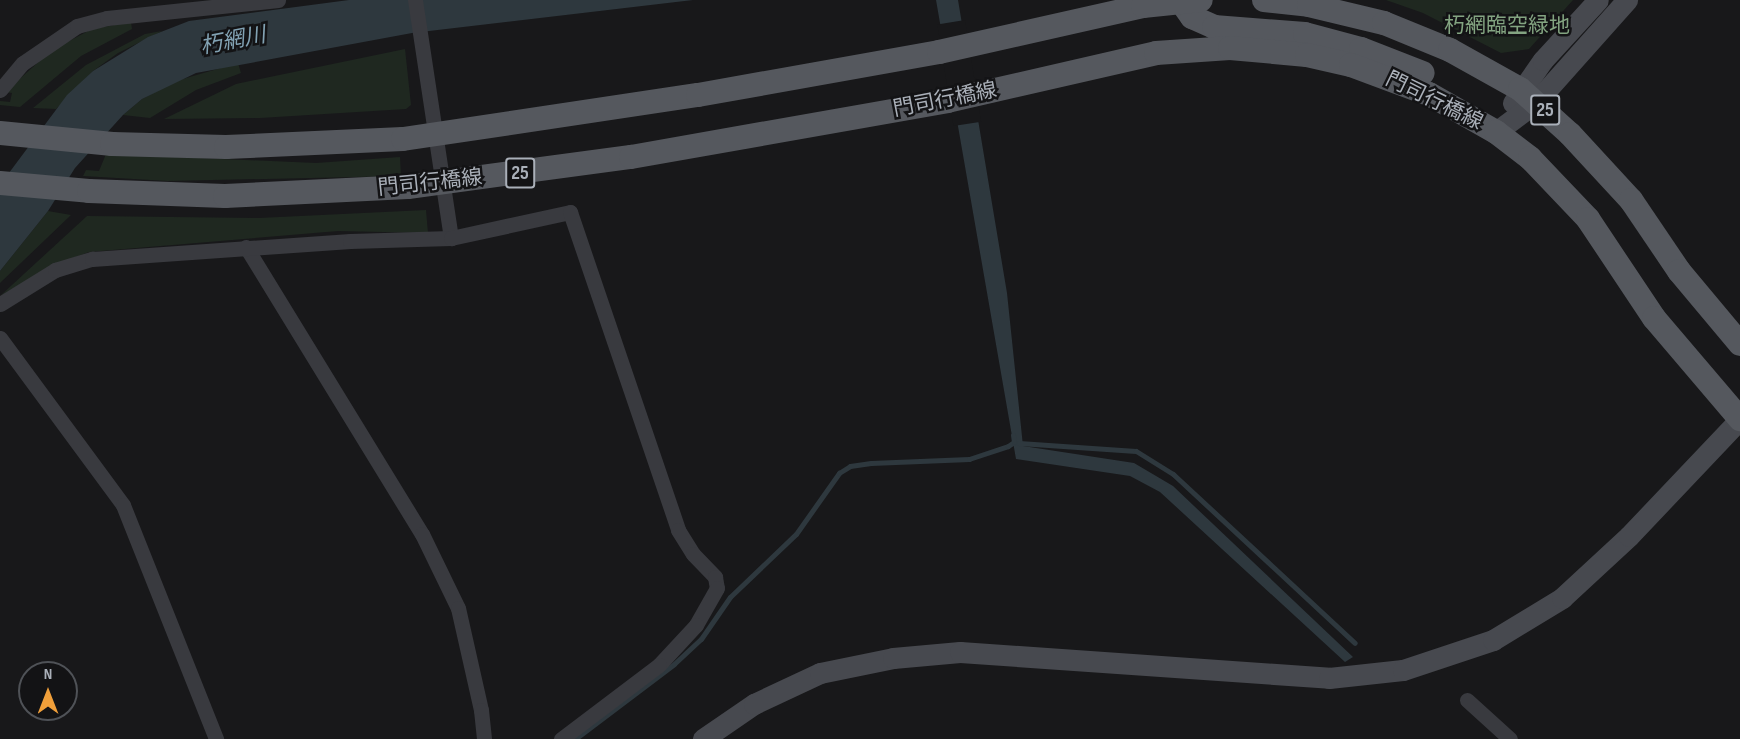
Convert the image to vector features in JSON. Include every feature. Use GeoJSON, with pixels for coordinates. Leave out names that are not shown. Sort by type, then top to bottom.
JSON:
{"type":"FeatureCollection","features":[{"type":"Feature","properties":{"kind":"main road","name":"25"},"geometry":{"type":"LineString","coordinates":[[1264,0],[1309,5],[1384,23],[1450,50],[1528,95],[1631,200],[1678,271],[1740,344]]}},
{"type":"Feature","properties":{"kind":"main road","name":"25"},"geometry":{"type":"LineString","coordinates":[[0,133],[112,144],[225,147],[434,136],[642,105],[939,52],[1182,3]]}},
{"type":"Feature","properties":{"kind":"main road"},"geometry":{"type":"LineString","coordinates":[[1156,52],[1177,39],[1182,3],[1214,27],[1305,34],[1391,60],[1457,92],[1496,132]]}},
{"type":"Feature","properties":{"kind":"main road","name":"門司行橋線"},"geometry":{"type":"LineString","coordinates":[[0,183],[89,191],[225,196],[441,183],[631,157],[947,101],[1156,52],[1194,48],[1270,51],[1351,64],[1429,94],[1496,132],[1530,158],[1588,219],[1654,318],[1740,419]]}},
{"type":"Feature","properties":{"kind":"street"},"geometry":{"type":"LineString","coordinates":[[0,90],[23,63],[77,26],[107,18],[278,0]]}},
{"type":"Feature","properties":{"kind":"street"},"geometry":{"type":"LineString","coordinates":[[415,0],[424,45],[434,136],[451,238]]}},
{"type":"Feature","properties":{"kind":"street"},"geometry":{"type":"LineString","coordinates":[[1496,132],[1528,95],[1598,0]]}},
{"type":"Feature","properties":{"kind":"street"},"geometry":{"type":"LineString","coordinates":[[1528,95],[1627,0]]}},
{"type":"Feature","properties":{"kind":"street"},"geometry":{"type":"LineString","coordinates":[[0,304],[55,270],[92,259],[246,247],[451,238],[570,212],[678,531],[693,554],[715,577],[717,588],[696,625],[659,665],[561,739]]}},
{"type":"Feature","properties":{"kind":"street"},"geometry":{"type":"LineString","coordinates":[[246,247],[422,534],[453,597],[467,639],[484,739]]}},
{"type":"Feature","properties":{"kind":"street"},"geometry":{"type":"LineString","coordinates":[[0,338],[123,505],[216,739]]}},
{"type":"Feature","properties":{"kind":"street"},"geometry":{"type":"LineString","coordinates":[[703,739],[754,704],[820,673],[893,658],[960,652],[1329,678],[1403,670],[1493,640],[1562,598],[1629,536],[1740,419]]}},
{"type":"Feature","properties":{"kind":"street"},"geometry":{"type":"LineString","coordinates":[[1467,700],[1510,739]]}},
{"type":"Feature","properties":{"kind":"green space","name":"朽網臨空緑地"},"geometry":{"type":"Polygon","coordinates":[[[1386,0],[1573,0],[1529,49],[1501,53],[1423,13],[1386,0]]]}},
{"type":"Feature","properties":{"kind":"green space"},"geometry":{"type":"Polygon","coordinates":[[[131,22],[132,29],[81,56],[20,107],[0,105],[0,101],[10,102],[12,93],[5,92],[52,50],[92,29],[131,22]]]}},
{"type":"Feature","properties":{"kind":"green space"},"geometry":{"type":"Polygon","coordinates":[[[162,31],[118,53],[93,71],[56,109],[33,108],[86,65],[145,34],[162,31]]]}},
{"type":"Feature","properties":{"kind":"green space"},"geometry":{"type":"Polygon","coordinates":[[[405,49],[411,105],[406,109],[260,118],[164,119],[236,84],[405,49]]]}},
{"type":"Feature","properties":{"kind":"green space"},"geometry":{"type":"Polygon","coordinates":[[[238,63],[241,73],[196,90],[150,118],[123,115],[142,99],[176,81],[238,63]]]}},
{"type":"Feature","properties":{"kind":"green space"},"geometry":{"type":"Polygon","coordinates":[[[106,154],[316,163],[400,157],[401,176],[168,181],[83,176],[86,170],[99,171],[106,154]]]}},
{"type":"Feature","properties":{"kind":"green space"},"geometry":{"type":"Polygon","coordinates":[[[426,210],[428,233],[338,231],[89,252],[54,265],[0,296],[87,216],[259,218],[426,210]]]}},
{"type":"Feature","properties":{"kind":"green space"},"geometry":{"type":"Polygon","coordinates":[[[48,211],[71,215],[0,283],[0,271],[48,211]]]}},
{"type":"Feature","properties":{"kind":"water","name":"朽網川"},"geometry":{"type":"Polygon","coordinates":[[[349,0],[693,0],[412,33],[196,73],[142,99],[123,115],[75,168],[48,211],[0,271],[0,185],[67,95],[93,71],[148,37],[189,21],[349,0]]]}},
{"type":"Feature","properties":{"kind":"water"},"geometry":{"type":"Polygon","coordinates":[[[936,0],[958,0],[1007,293],[1023,446],[1134,463],[1173,486],[1353,657],[1345,662],[1160,492],[1130,476],[1016,459],[936,0]]]}},
{"type":"Feature","properties":{"kind":"pier"},"geometry":{"type":"Polygon","coordinates":[[[965,20],[981,122],[953,126],[937,24],[965,20]]]}},
{"type":"Feature","properties":{"kind":"waterway"},"geometry":{"type":"LineString","coordinates":[[575,739],[674,664],[701,639],[730,597],[796,534],[839,473],[850,466],[871,463],[969,459],[1008,446],[1014,442],[1013,435]]}},
{"type":"Feature","properties":{"kind":"waterway"},"geometry":{"type":"LineString","coordinates":[[1019,443],[1136,451],[1173,474],[1355,643]]}}]}
